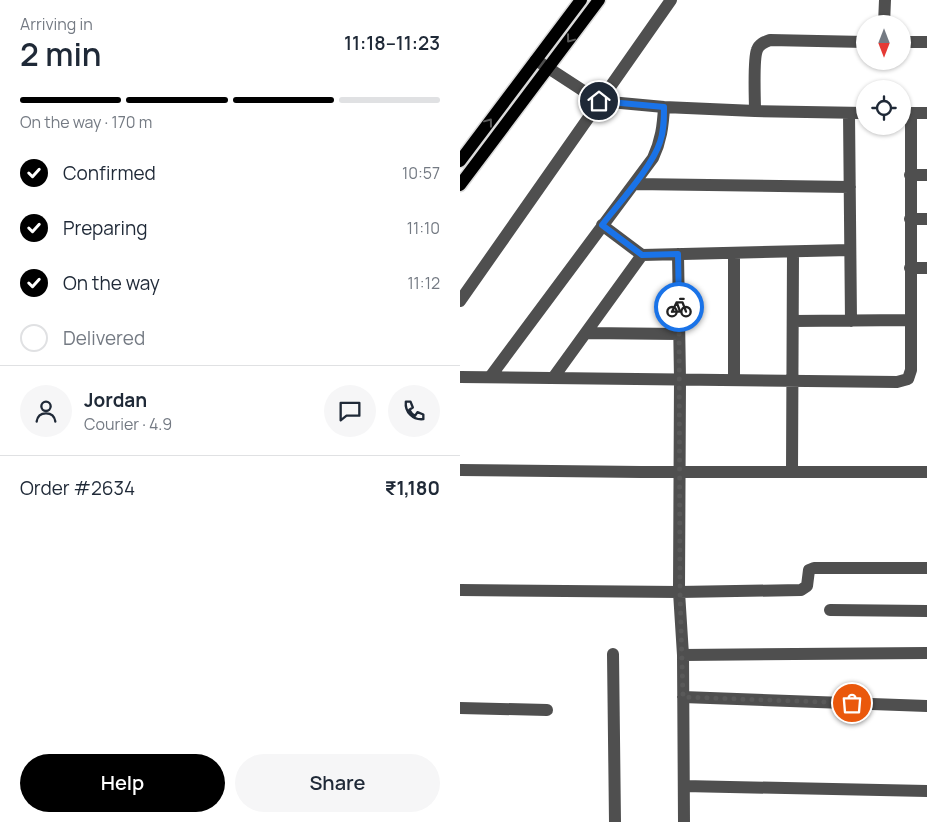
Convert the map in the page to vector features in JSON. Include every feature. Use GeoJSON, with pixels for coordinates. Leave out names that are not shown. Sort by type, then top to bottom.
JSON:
{"type":"FeatureCollection","features":[{"type":"Feature","properties":{"kind":"main road"},"geometry":{"type":"LineString","coordinates":[[460,161],[581,0]]}},
{"type":"Feature","properties":{"kind":"main road"},"geometry":{"type":"LineString","coordinates":[[460,185],[599,0]]}},
{"type":"Feature","properties":{"kind":"street"},"geometry":{"type":"LineString","coordinates":[[460,301],[671,0]]}},
{"type":"Feature","properties":{"kind":"street"},"geometry":{"type":"LineString","coordinates":[[884,15],[885,0]]}},
{"type":"Feature","properties":{"kind":"street"},"geometry":{"type":"LineString","coordinates":[[754,111],[757,49],[762,43],[770,40],[856,42]]}},
{"type":"Feature","properties":{"kind":"street"},"geometry":{"type":"LineString","coordinates":[[911,42],[927,42]]}},
{"type":"Feature","properties":{"kind":"street"},"geometry":{"type":"LineString","coordinates":[[536,60],[599,101],[664,107],[856,113]]}},
{"type":"Feature","properties":{"kind":"street"},"geometry":{"type":"LineString","coordinates":[[490,377],[653,158],[660,144],[663,131],[664,107]]}},
{"type":"Feature","properties":{"kind":"street"},"geometry":{"type":"LineString","coordinates":[[849,113],[852,321]]}},
{"type":"Feature","properties":{"kind":"street"},"geometry":{"type":"LineString","coordinates":[[911,113],[927,113]]}},
{"type":"Feature","properties":{"kind":"street"},"geometry":{"type":"LineString","coordinates":[[460,377],[897,382],[908,379],[910,370],[910,175],[907,135]]}},
{"type":"Feature","properties":{"kind":"street"},"geometry":{"type":"LineString","coordinates":[[910,175],[927,175]]}},
{"type":"Feature","properties":{"kind":"street"},"geometry":{"type":"LineString","coordinates":[[634,184],[850,186]]}},
{"type":"Feature","properties":{"kind":"street"},"geometry":{"type":"LineString","coordinates":[[910,219],[927,219]]}},
{"type":"Feature","properties":{"kind":"street"},"geometry":{"type":"LineString","coordinates":[[602,225],[642,255],[850,250]]}},
{"type":"Feature","properties":{"kind":"street"},"geometry":{"type":"LineString","coordinates":[[792,252],[792,472]]}},
{"type":"Feature","properties":{"kind":"street"},"geometry":{"type":"LineString","coordinates":[[734,253],[734,380]]}},
{"type":"Feature","properties":{"kind":"street"},"geometry":{"type":"LineString","coordinates":[[678,254],[680,379],[678,472],[683,655],[684,822]]}},
{"type":"Feature","properties":{"kind":"street"},"geometry":{"type":"LineString","coordinates":[[553,378],[642,255]]}},
{"type":"Feature","properties":{"kind":"street"},"geometry":{"type":"LineString","coordinates":[[910,268],[927,268]]}},
{"type":"Feature","properties":{"kind":"street"},"geometry":{"type":"LineString","coordinates":[[792,321],[910,320]]}},
{"type":"Feature","properties":{"kind":"street"},"geometry":{"type":"LineString","coordinates":[[587,333],[679,334]]}},
{"type":"Feature","properties":{"kind":"street"},"geometry":{"type":"LineString","coordinates":[[460,470],[927,472]]}},
{"type":"Feature","properties":{"kind":"street"},"geometry":{"type":"LineString","coordinates":[[460,590],[680,592],[801,590],[807,586],[809,570],[814,568],[927,568]]}},
{"type":"Feature","properties":{"kind":"street"},"geometry":{"type":"LineString","coordinates":[[830,610],[927,611]]}},
{"type":"Feature","properties":{"kind":"street"},"geometry":{"type":"LineString","coordinates":[[683,655],[927,653]]}},
{"type":"Feature","properties":{"kind":"street"},"geometry":{"type":"LineString","coordinates":[[613,654],[615,822]]}},
{"type":"Feature","properties":{"kind":"street"},"geometry":{"type":"LineString","coordinates":[[683,697],[927,706]]}},
{"type":"Feature","properties":{"kind":"street"},"geometry":{"type":"LineString","coordinates":[[460,708],[548,710]]}},
{"type":"Feature","properties":{"kind":"street"},"geometry":{"type":"LineString","coordinates":[[684,786],[927,791]]}},
{"type":"Feature","properties":{"kind":"way so far"},"geometry":{"type":"LineString","coordinates":[[679,307],[678,472],[683,697],[852,703]]}},
{"type":"Feature","properties":{"kind":"route"},"geometry":{"type":"LineString","coordinates":[[599,101],[664,107],[663,131],[660,144],[653,158],[602,225],[642,255],[678,254],[679,307]]}}]}
